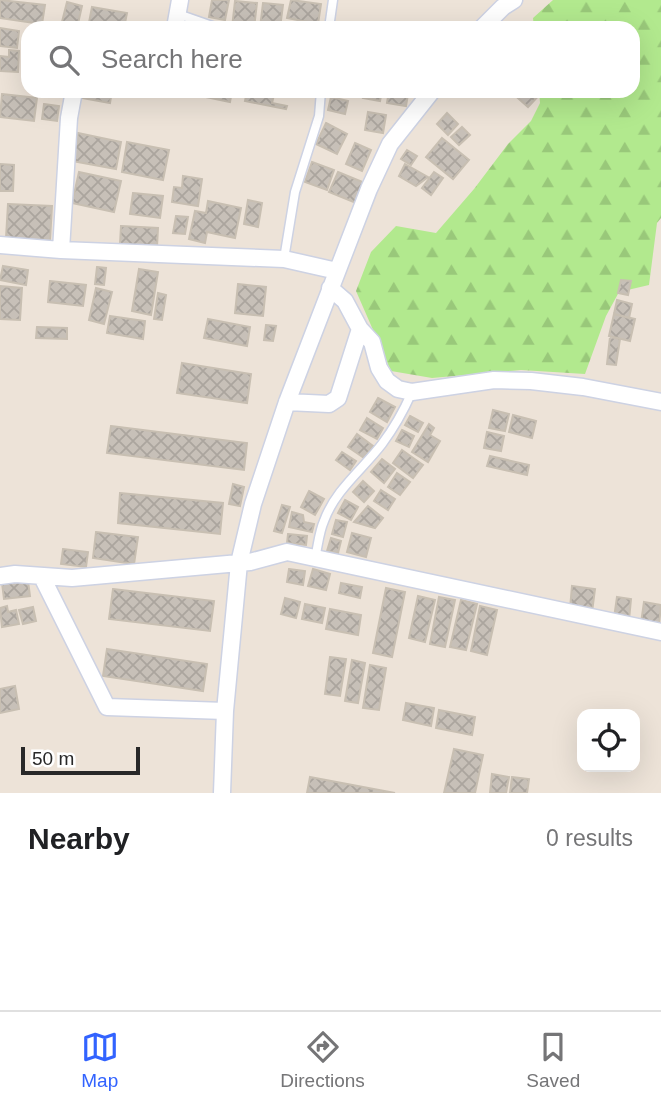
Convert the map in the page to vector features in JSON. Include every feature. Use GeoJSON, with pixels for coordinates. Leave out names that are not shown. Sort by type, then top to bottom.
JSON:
{"type":"FeatureCollection","features":[{"type":"Feature","properties":{"kind":"street"},"geometry":{"type":"LineString","coordinates":[[489,21],[514,0]]}},
{"type":"Feature","properties":{"kind":"street"},"geometry":{"type":"LineString","coordinates":[[61,250],[69,118],[73,98]]}},
{"type":"Feature","properties":{"kind":"street"},"geometry":{"type":"LineString","coordinates":[[222,793],[225,711],[239,563],[253,504],[287,402],[369,189],[390,144],[426,98]]}},
{"type":"Feature","properties":{"kind":"street"},"geometry":{"type":"LineString","coordinates":[[0,245],[284,259],[337,271]]}},
{"type":"Feature","properties":{"kind":"street"},"geometry":{"type":"LineString","coordinates":[[330,288],[345,301],[360,329],[372,342],[379,368],[387,381],[398,389],[412,392],[494,380],[531,381],[583,387],[661,402]]}},
{"type":"Feature","properties":{"kind":"street"},"geometry":{"type":"LineString","coordinates":[[287,402],[329,404],[338,398],[345,383],[360,329]]}},
{"type":"Feature","properties":{"kind":"street"},"geometry":{"type":"LineString","coordinates":[[0,576],[15,574],[72,578],[239,563],[287,552],[661,632]]}},
{"type":"Feature","properties":{"kind":"street"},"geometry":{"type":"LineString","coordinates":[[42,577],[107,707],[225,711]]}},
{"type":"Feature","properties":{"kind":"lane"},"geometry":{"type":"LineString","coordinates":[[330,21],[332,0]]}},
{"type":"Feature","properties":{"kind":"lane"},"geometry":{"type":"LineString","coordinates":[[178,14],[198,21]]}},
{"type":"Feature","properties":{"kind":"lane"},"geometry":{"type":"LineString","coordinates":[[284,259],[295,192],[318,116],[320,98]]}},
{"type":"Feature","properties":{"kind":"lane"},"geometry":{"type":"LineString","coordinates":[[315,558],[324,521],[340,491],[382,444],[412,392]]}},
{"type":"Feature","properties":{"kind":"green space"},"geometry":{"type":"Polygon","coordinates":[[[553,0],[661,0],[661,218],[657,223],[649,285],[619,292],[606,316],[585,374],[521,370],[432,378],[391,371],[356,291],[371,252],[396,226],[436,233],[508,144],[531,121],[540,103],[540,98],[640,98],[640,21],[533,21],[533,18],[553,0]]]}},
{"type":"Feature","properties":{"kind":"building"},"geometry":{"type":"Polygon","coordinates":[[[0,0],[45,5],[42,21],[0,18],[0,0]]]}},
{"type":"Feature","properties":{"kind":"building"},"geometry":{"type":"Polygon","coordinates":[[[212,0],[229,0],[225,20],[209,17],[212,0]]]}},
{"type":"Feature","properties":{"kind":"building"},"geometry":{"type":"Polygon","coordinates":[[[291,0],[321,4],[318,21],[287,18],[291,0]]]}},
{"type":"Feature","properties":{"kind":"building"},"geometry":{"type":"Polygon","coordinates":[[[235,1],[257,3],[255,21],[233,21],[235,1]]]}},
{"type":"Feature","properties":{"kind":"building"},"geometry":{"type":"Polygon","coordinates":[[[67,2],[82,6],[79,21],[62,21],[67,2]]]}},
{"type":"Feature","properties":{"kind":"building"},"geometry":{"type":"Polygon","coordinates":[[[263,3],[283,5],[281,21],[261,21],[263,3]]]}},
{"type":"Feature","properties":{"kind":"building"},"geometry":{"type":"Polygon","coordinates":[[[92,7],[127,13],[125,21],[89,21],[92,7]]]}},
{"type":"Feature","properties":{"kind":"building"},"geometry":{"type":"Polygon","coordinates":[[[0,28],[19,31],[17,48],[0,46],[0,28]]]}},
{"type":"Feature","properties":{"kind":"building"},"geometry":{"type":"Polygon","coordinates":[[[9,50],[19,51],[18,72],[0,71],[0,56],[9,57],[9,50]]]}},
{"type":"Feature","properties":{"kind":"building"},"geometry":{"type":"Polygon","coordinates":[[[2,94],[37,98],[34,121],[0,117],[2,94]]]}},
{"type":"Feature","properties":{"kind":"building"},"geometry":{"type":"Polygon","coordinates":[[[82,98],[111,98],[110,103],[82,98]]]}},
{"type":"Feature","properties":{"kind":"building"},"geometry":{"type":"Polygon","coordinates":[[[211,98],[231,98],[230,102],[211,98]]]}},
{"type":"Feature","properties":{"kind":"building"},"geometry":{"type":"Polygon","coordinates":[[[246,98],[273,98],[272,103],[287,106],[286,109],[245,101],[246,98]]]}},
{"type":"Feature","properties":{"kind":"building"},"geometry":{"type":"Polygon","coordinates":[[[331,98],[348,101],[345,114],[328,110],[331,98]]]}},
{"type":"Feature","properties":{"kind":"building"},"geometry":{"type":"Polygon","coordinates":[[[388,98],[407,98],[406,106],[387,103],[388,98]]]}},
{"type":"Feature","properties":{"kind":"building"},"geometry":{"type":"Polygon","coordinates":[[[518,98],[536,98],[528,107],[518,98]]]}},
{"type":"Feature","properties":{"kind":"building"},"geometry":{"type":"Polygon","coordinates":[[[44,104],[59,106],[57,121],[42,119],[44,104]]]}},
{"type":"Feature","properties":{"kind":"building"},"geometry":{"type":"Polygon","coordinates":[[[368,112],[386,115],[383,133],[365,130],[368,112]]]}},
{"type":"Feature","properties":{"kind":"building"},"geometry":{"type":"Polygon","coordinates":[[[447,113],[458,124],[448,135],[437,124],[447,113]]]}},
{"type":"Feature","properties":{"kind":"building"},"geometry":{"type":"Polygon","coordinates":[[[326,123],[347,134],[337,154],[316,144],[326,123]]]}},
{"type":"Feature","properties":{"kind":"building"},"geometry":{"type":"Polygon","coordinates":[[[462,127],[470,135],[459,145],[451,137],[462,127]]]}},
{"type":"Feature","properties":{"kind":"building"},"geometry":{"type":"Polygon","coordinates":[[[78,133],[121,142],[116,169],[72,161],[78,133]]]}},
{"type":"Feature","properties":{"kind":"building"},"geometry":{"type":"Polygon","coordinates":[[[442,138],[469,160],[453,179],[426,157],[442,138]]]}},
{"type":"Feature","properties":{"kind":"building"},"geometry":{"type":"Polygon","coordinates":[[[127,142],[169,150],[163,180],[122,172],[127,142]]]}},
{"type":"Feature","properties":{"kind":"building"},"geometry":{"type":"Polygon","coordinates":[[[355,143],[371,150],[362,171],[346,164],[355,143]]]}},
{"type":"Feature","properties":{"kind":"building"},"geometry":{"type":"Polygon","coordinates":[[[407,150],[417,156],[411,165],[401,159],[407,150]]]}},
{"type":"Feature","properties":{"kind":"building"},"geometry":{"type":"Polygon","coordinates":[[[312,162],[334,170],[327,190],[305,182],[312,162]]]}},
{"type":"Feature","properties":{"kind":"building"},"geometry":{"type":"Polygon","coordinates":[[[0,164],[14,165],[13,191],[0,191],[0,164]]]}},
{"type":"Feature","properties":{"kind":"building"},"geometry":{"type":"Polygon","coordinates":[[[405,164],[428,177],[416,186],[399,176],[405,164]]]}},
{"type":"Feature","properties":{"kind":"building"},"geometry":{"type":"Polygon","coordinates":[[[79,172],[121,181],[114,212],[72,203],[79,172]]]}},
{"type":"Feature","properties":{"kind":"building"},"geometry":{"type":"Polygon","coordinates":[[[338,172],[365,183],[356,203],[329,192],[338,172]]]}},
{"type":"Feature","properties":{"kind":"building"},"geometry":{"type":"Polygon","coordinates":[[[434,172],[443,178],[431,195],[422,188],[434,172]]]}},
{"type":"Feature","properties":{"kind":"building"},"geometry":{"type":"Polygon","coordinates":[[[183,176],[202,179],[198,206],[172,202],[174,187],[182,188],[183,176]]]}},
{"type":"Feature","properties":{"kind":"building"},"geometry":{"type":"Polygon","coordinates":[[[133,193],[163,196],[160,218],[130,214],[133,193]]]}},
{"type":"Feature","properties":{"kind":"building"},"geometry":{"type":"Polygon","coordinates":[[[248,200],[262,203],[258,227],[244,224],[248,200]]]}},
{"type":"Feature","properties":{"kind":"building"},"geometry":{"type":"Polygon","coordinates":[[[208,201],[241,208],[235,238],[207,232],[205,243],[189,239],[195,211],[206,213],[208,201]]]}},
{"type":"Feature","properties":{"kind":"building"},"geometry":{"type":"Polygon","coordinates":[[[8,204],[52,206],[50,240],[6,238],[8,204]]]}},
{"type":"Feature","properties":{"kind":"building"},"geometry":{"type":"Polygon","coordinates":[[[176,216],[188,217],[185,234],[173,233],[176,216]]]}},
{"type":"Feature","properties":{"kind":"building"},"geometry":{"type":"Polygon","coordinates":[[[121,226],[158,228],[157,247],[120,244],[121,226]]]}},
{"type":"Feature","properties":{"kind":"building"},"geometry":{"type":"Polygon","coordinates":[[[3,266],[28,270],[26,285],[0,280],[3,266]]]}},
{"type":"Feature","properties":{"kind":"building"},"geometry":{"type":"Polygon","coordinates":[[[97,267],[106,268],[104,285],[95,284],[97,267]]]}},
{"type":"Feature","properties":{"kind":"building"},"geometry":{"type":"Polygon","coordinates":[[[139,269],[158,272],[151,315],[132,311],[139,269]]]}},
{"type":"Feature","properties":{"kind":"building"},"geometry":{"type":"Polygon","coordinates":[[[621,280],[631,281],[628,295],[618,293],[621,280]]]}},
{"type":"Feature","properties":{"kind":"building"},"geometry":{"type":"Polygon","coordinates":[[[50,281],[86,285],[83,306],[48,302],[50,281]]]}},
{"type":"Feature","properties":{"kind":"building"},"geometry":{"type":"Polygon","coordinates":[[[238,284],[266,287],[263,316],[235,313],[238,284]]]}},
{"type":"Feature","properties":{"kind":"building"},"geometry":{"type":"Polygon","coordinates":[[[0,286],[22,288],[20,320],[0,319],[0,286]]]}},
{"type":"Feature","properties":{"kind":"building"},"geometry":{"type":"Polygon","coordinates":[[[96,288],[112,292],[104,324],[89,320],[96,288]]]}},
{"type":"Feature","properties":{"kind":"building"},"geometry":{"type":"Polygon","coordinates":[[[158,293],[166,295],[162,320],[154,319],[158,293]]]}},
{"type":"Feature","properties":{"kind":"building"},"geometry":{"type":"Polygon","coordinates":[[[617,300],[632,304],[629,318],[614,314],[617,300]]]}},
{"type":"Feature","properties":{"kind":"building"},"geometry":{"type":"Polygon","coordinates":[[[614,314],[635,319],[630,341],[609,336],[614,314]]]}},
{"type":"Feature","properties":{"kind":"building"},"geometry":{"type":"Polygon","coordinates":[[[110,316],[145,321],[143,339],[107,333],[110,316]]]}},
{"type":"Feature","properties":{"kind":"building"},"geometry":{"type":"Polygon","coordinates":[[[208,319],[250,327],[247,346],[204,338],[208,319]]]}},
{"type":"Feature","properties":{"kind":"building"},"geometry":{"type":"Polygon","coordinates":[[[266,325],[276,326],[273,341],[264,340],[266,325]]]}},
{"type":"Feature","properties":{"kind":"building"},"geometry":{"type":"Polygon","coordinates":[[[37,327],[67,328],[67,339],[36,338],[37,327]]]}},
{"type":"Feature","properties":{"kind":"building"},"geometry":{"type":"Polygon","coordinates":[[[610,337],[620,339],[616,365],[607,364],[610,337]]]}},
{"type":"Feature","properties":{"kind":"building"},"geometry":{"type":"Polygon","coordinates":[[[182,363],[251,374],[247,403],[177,393],[182,363]]]}},
{"type":"Feature","properties":{"kind":"building"},"geometry":{"type":"Polygon","coordinates":[[[378,398],[395,407],[387,422],[370,412],[378,398]]]}},
{"type":"Feature","properties":{"kind":"building"},"geometry":{"type":"Polygon","coordinates":[[[493,410],[509,414],[505,431],[489,428],[493,410]]]}},
{"type":"Feature","properties":{"kind":"building"},"geometry":{"type":"Polygon","coordinates":[[[513,415],[536,421],[532,438],[509,432],[513,415]]]}},
{"type":"Feature","properties":{"kind":"building"},"geometry":{"type":"Polygon","coordinates":[[[410,416],[423,423],[418,432],[405,425],[410,416]]]}},
{"type":"Feature","properties":{"kind":"building"},"geometry":{"type":"Polygon","coordinates":[[[367,418],[383,428],[377,439],[360,430],[367,418]]]}},
{"type":"Feature","properties":{"kind":"building"},"geometry":{"type":"Polygon","coordinates":[[[429,424],[434,428],[430,435],[440,441],[428,462],[412,452],[429,424]]]}},
{"type":"Feature","properties":{"kind":"building"},"geometry":{"type":"Polygon","coordinates":[[[111,426],[247,443],[244,470],[107,453],[111,426]]]}},
{"type":"Feature","properties":{"kind":"building"},"geometry":{"type":"Polygon","coordinates":[[[402,430],[414,436],[409,447],[396,441],[402,430]]]}},
{"type":"Feature","properties":{"kind":"building"},"geometry":{"type":"Polygon","coordinates":[[[487,432],[504,436],[501,451],[484,448],[487,432]]]}},
{"type":"Feature","properties":{"kind":"building"},"geometry":{"type":"Polygon","coordinates":[[[357,434],[373,446],[364,458],[348,447],[357,434]]]}},
{"type":"Feature","properties":{"kind":"building"},"geometry":{"type":"Polygon","coordinates":[[[402,450],[423,465],[413,478],[393,463],[402,450]]]}},
{"type":"Feature","properties":{"kind":"building"},"geometry":{"type":"Polygon","coordinates":[[[342,452],[356,461],[350,470],[336,460],[342,452]]]}},
{"type":"Feature","properties":{"kind":"building"},"geometry":{"type":"Polygon","coordinates":[[[490,456],[529,465],[527,475],[487,466],[490,456]]]}},
{"type":"Feature","properties":{"kind":"building"},"geometry":{"type":"Polygon","coordinates":[[[382,459],[395,469],[384,483],[371,472],[382,459]]]}},
{"type":"Feature","properties":{"kind":"building"},"geometry":{"type":"Polygon","coordinates":[[[397,473],[410,482],[400,495],[388,487],[397,473]]]}},
{"type":"Feature","properties":{"kind":"building"},"geometry":{"type":"Polygon","coordinates":[[[363,481],[374,491],[364,502],[353,492],[363,481]]]}},
{"type":"Feature","properties":{"kind":"building"},"geometry":{"type":"Polygon","coordinates":[[[233,484],[244,487],[240,506],[229,504],[233,484]]]}},
{"type":"Feature","properties":{"kind":"building"},"geometry":{"type":"Polygon","coordinates":[[[381,490],[395,499],[388,510],[374,501],[381,490]]]}},
{"type":"Feature","properties":{"kind":"building"},"geometry":{"type":"Polygon","coordinates":[[[309,491],[324,499],[315,515],[301,507],[309,491]]]}},
{"type":"Feature","properties":{"kind":"building"},"geometry":{"type":"Polygon","coordinates":[[[120,493],[223,503],[220,534],[118,523],[120,493]]]}},
{"type":"Feature","properties":{"kind":"building"},"geometry":{"type":"Polygon","coordinates":[[[345,500],[358,507],[351,520],[338,513],[345,500]]]}},
{"type":"Feature","properties":{"kind":"building"},"geometry":{"type":"Polygon","coordinates":[[[282,505],[290,507],[282,533],[274,531],[282,505]]]}},
{"type":"Feature","properties":{"kind":"building"},"geometry":{"type":"Polygon","coordinates":[[[368,506],[383,518],[375,528],[354,522],[368,506]]]}},
{"type":"Feature","properties":{"kind":"building"},"geometry":{"type":"Polygon","coordinates":[[[292,512],[303,515],[304,522],[314,524],[312,532],[289,527],[292,512]]]}},
{"type":"Feature","properties":{"kind":"building"},"geometry":{"type":"Polygon","coordinates":[[[336,520],[347,522],[343,537],[332,534],[336,520]]]}},
{"type":"Feature","properties":{"kind":"building"},"geometry":{"type":"Polygon","coordinates":[[[96,532],[138,537],[134,564],[93,558],[96,532]]]}},
{"type":"Feature","properties":{"kind":"building"},"geometry":{"type":"Polygon","coordinates":[[[352,533],[371,538],[366,557],[347,552],[352,533]]]}},
{"type":"Feature","properties":{"kind":"building"},"geometry":{"type":"Polygon","coordinates":[[[288,534],[307,536],[306,545],[287,543],[288,534]]]}},
{"type":"Feature","properties":{"kind":"building"},"geometry":{"type":"Polygon","coordinates":[[[331,538],[341,541],[338,553],[327,551],[331,538]]]}},
{"type":"Feature","properties":{"kind":"building"},"geometry":{"type":"Polygon","coordinates":[[[63,549],[88,552],[86,567],[61,564],[63,549]]]}},
{"type":"Feature","properties":{"kind":"building"},"geometry":{"type":"Polygon","coordinates":[[[289,569],[305,571],[303,585],[287,582],[289,569]]]}},
{"type":"Feature","properties":{"kind":"building"},"geometry":{"type":"Polygon","coordinates":[[[313,569],[330,574],[326,590],[308,586],[313,569]]]}},
{"type":"Feature","properties":{"kind":"building"},"geometry":{"type":"Polygon","coordinates":[[[28,581],[30,596],[4,599],[2,583],[28,581]]]}},
{"type":"Feature","properties":{"kind":"building"},"geometry":{"type":"Polygon","coordinates":[[[341,583],[362,587],[360,598],[339,593],[341,583]]]}},
{"type":"Feature","properties":{"kind":"building"},"geometry":{"type":"Polygon","coordinates":[[[572,586],[595,589],[592,612],[570,609],[572,586]]]}},
{"type":"Feature","properties":{"kind":"building"},"geometry":{"type":"Polygon","coordinates":[[[386,588],[405,592],[392,657],[373,653],[386,588]]]}},
{"type":"Feature","properties":{"kind":"building"},"geometry":{"type":"Polygon","coordinates":[[[113,589],[214,601],[210,631],[109,619],[113,589]]]}},
{"type":"Feature","properties":{"kind":"building"},"geometry":{"type":"Polygon","coordinates":[[[418,596],[435,600],[425,642],[409,638],[418,596]]]}},
{"type":"Feature","properties":{"kind":"building"},"geometry":{"type":"Polygon","coordinates":[[[439,597],[455,600],[445,647],[430,644],[439,597]]]}},
{"type":"Feature","properties":{"kind":"building"},"geometry":{"type":"Polygon","coordinates":[[[617,597],[631,599],[629,620],[614,618],[617,597]]]}},
{"type":"Feature","properties":{"kind":"building"},"geometry":{"type":"Polygon","coordinates":[[[285,598],[300,602],[296,618],[281,614],[285,598]]]}},
{"type":"Feature","properties":{"kind":"building"},"geometry":{"type":"Polygon","coordinates":[[[461,600],[477,604],[466,650],[450,647],[461,600]]]}},
{"type":"Feature","properties":{"kind":"building"},"geometry":{"type":"Polygon","coordinates":[[[644,602],[661,605],[659,625],[641,623],[644,602]]]}},
{"type":"Feature","properties":{"kind":"building"},"geometry":{"type":"Polygon","coordinates":[[[305,604],[325,608],[322,623],[302,619],[305,604]]]}},
{"type":"Feature","properties":{"kind":"building"},"geometry":{"type":"Polygon","coordinates":[[[7,606],[8,612],[16,610],[19,624],[2,627],[0,608],[7,606]]]}},
{"type":"Feature","properties":{"kind":"building"},"geometry":{"type":"Polygon","coordinates":[[[480,606],[497,610],[487,655],[471,651],[480,606]]]}},
{"type":"Feature","properties":{"kind":"building"},"geometry":{"type":"Polygon","coordinates":[[[33,607],[36,621],[23,624],[19,610],[33,607]]]}},
{"type":"Feature","properties":{"kind":"building"},"geometry":{"type":"Polygon","coordinates":[[[330,609],[361,615],[358,635],[326,629],[330,609]]]}},
{"type":"Feature","properties":{"kind":"building"},"geometry":{"type":"Polygon","coordinates":[[[107,649],[207,664],[203,691],[103,676],[107,649]]]}},
{"type":"Feature","properties":{"kind":"building"},"geometry":{"type":"Polygon","coordinates":[[[330,657],[346,659],[340,696],[325,694],[330,657]]]}},
{"type":"Feature","properties":{"kind":"building"},"geometry":{"type":"Polygon","coordinates":[[[352,660],[365,663],[358,703],[345,701],[352,660]]]}},
{"type":"Feature","properties":{"kind":"building"},"geometry":{"type":"Polygon","coordinates":[[[370,665],[386,668],[379,710],[363,708],[370,665]]]}},
{"type":"Feature","properties":{"kind":"building"},"geometry":{"type":"Polygon","coordinates":[[[15,686],[19,709],[0,713],[0,689],[15,686]]]}},
{"type":"Feature","properties":{"kind":"building"},"geometry":{"type":"Polygon","coordinates":[[[406,703],[434,708],[431,726],[403,720],[406,703]]]}},
{"type":"Feature","properties":{"kind":"building"},"geometry":{"type":"Polygon","coordinates":[[[439,710],[475,717],[472,735],[436,728],[439,710]]]}},
{"type":"Feature","properties":{"kind":"building"},"geometry":{"type":"Polygon","coordinates":[[[454,749],[483,755],[475,793],[444,793],[454,749]]]}},
{"type":"Feature","properties":{"kind":"building"},"geometry":{"type":"Polygon","coordinates":[[[492,774],[509,777],[506,793],[490,793],[492,774]]]}},
{"type":"Feature","properties":{"kind":"building"},"geometry":{"type":"Polygon","coordinates":[[[310,777],[395,793],[307,793],[310,777]]]}},
{"type":"Feature","properties":{"kind":"building"},"geometry":{"type":"Polygon","coordinates":[[[512,777],[529,779],[527,793],[510,793],[512,777]]]}}]}
